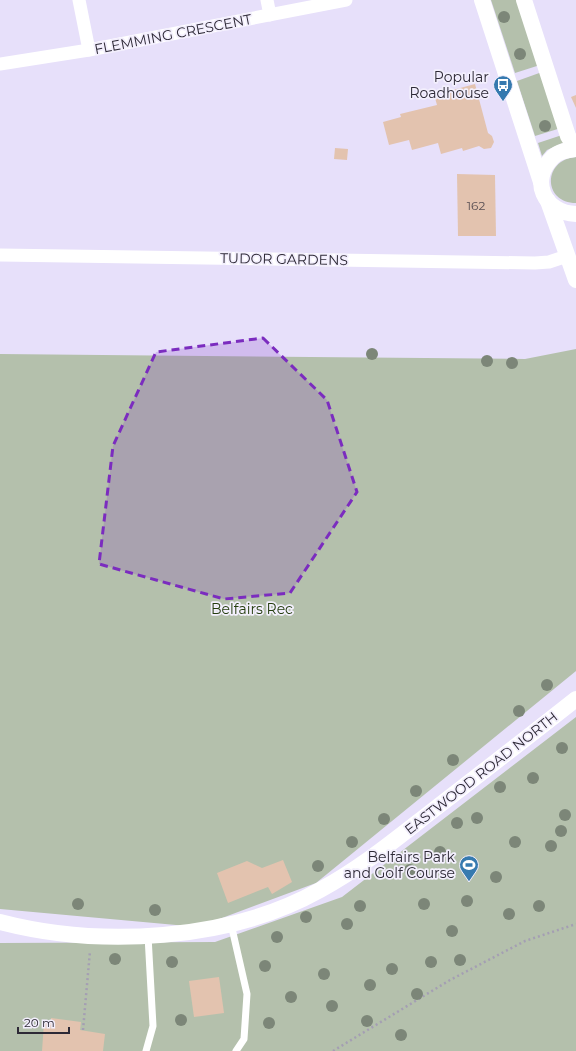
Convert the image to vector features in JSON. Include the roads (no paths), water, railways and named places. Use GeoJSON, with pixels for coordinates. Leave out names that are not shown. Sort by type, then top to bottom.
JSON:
{"type":"FeatureCollection","features":[{"type":"Feature","properties":{"kind":"street"},"geometry":{"type":"LineString","coordinates":[[80,0],[89,50]]}},
{"type":"Feature","properties":{"kind":"street"},"geometry":{"type":"LineString","coordinates":[[267,0],[270,15]]}},
{"type":"Feature","properties":{"kind":"street","name":"FLEMMING CRESCENT"},"geometry":{"type":"LineString","coordinates":[[0,64],[89,50],[346,0]]}},
{"type":"Feature","properties":{"kind":"street"},"geometry":{"type":"LineString","coordinates":[[482,0],[541,182],[542,191],[548,201],[576,280]]}},
{"type":"Feature","properties":{"kind":"street"},"geometry":{"type":"LineString","coordinates":[[524,0],[568,136],[576,149],[563,151],[553,157],[544,170],[541,182]]}},
{"type":"Feature","properties":{"kind":"street"},"geometry":{"type":"LineString","coordinates":[[548,201],[555,208],[566,213],[576,214]]}},
{"type":"Feature","properties":{"kind":"street","name":"TUDOR GARDENS"},"geometry":{"type":"LineString","coordinates":[[0,254],[535,263],[549,262],[567,256]]}},
{"type":"Feature","properties":{"kind":"street","name":"EASTWOOD ROAD NORTH"},"geometry":{"type":"LineString","coordinates":[[0,922],[23,928],[91,936],[148,936],[185,932],[231,924],[275,911],[320,891],[360,867],[576,699]]}},
{"type":"Feature","properties":{"kind":"lane"},"geometry":{"type":"LineString","coordinates":[[231,924],[247,994],[244,1039],[236,1051]]}},
{"type":"Feature","properties":{"kind":"lane"},"geometry":{"type":"LineString","coordinates":[[146,1051],[153,1026],[148,936]]}},
{"type":"Feature","properties":{"kind":"place","name":"Popular Roadhouse"},"geometry":{"type":"Point","coordinates":[503,102]}},
{"type":"Feature","properties":{"kind":"place","name":"Belfairs Park and Golf Course"},"geometry":{"type":"Point","coordinates":[469,882]}},
{"type":"Feature","properties":{"kind":"park label","name":"Belfairs Rec"},"geometry":{"type":"Point","coordinates":[252,609]}}]}
